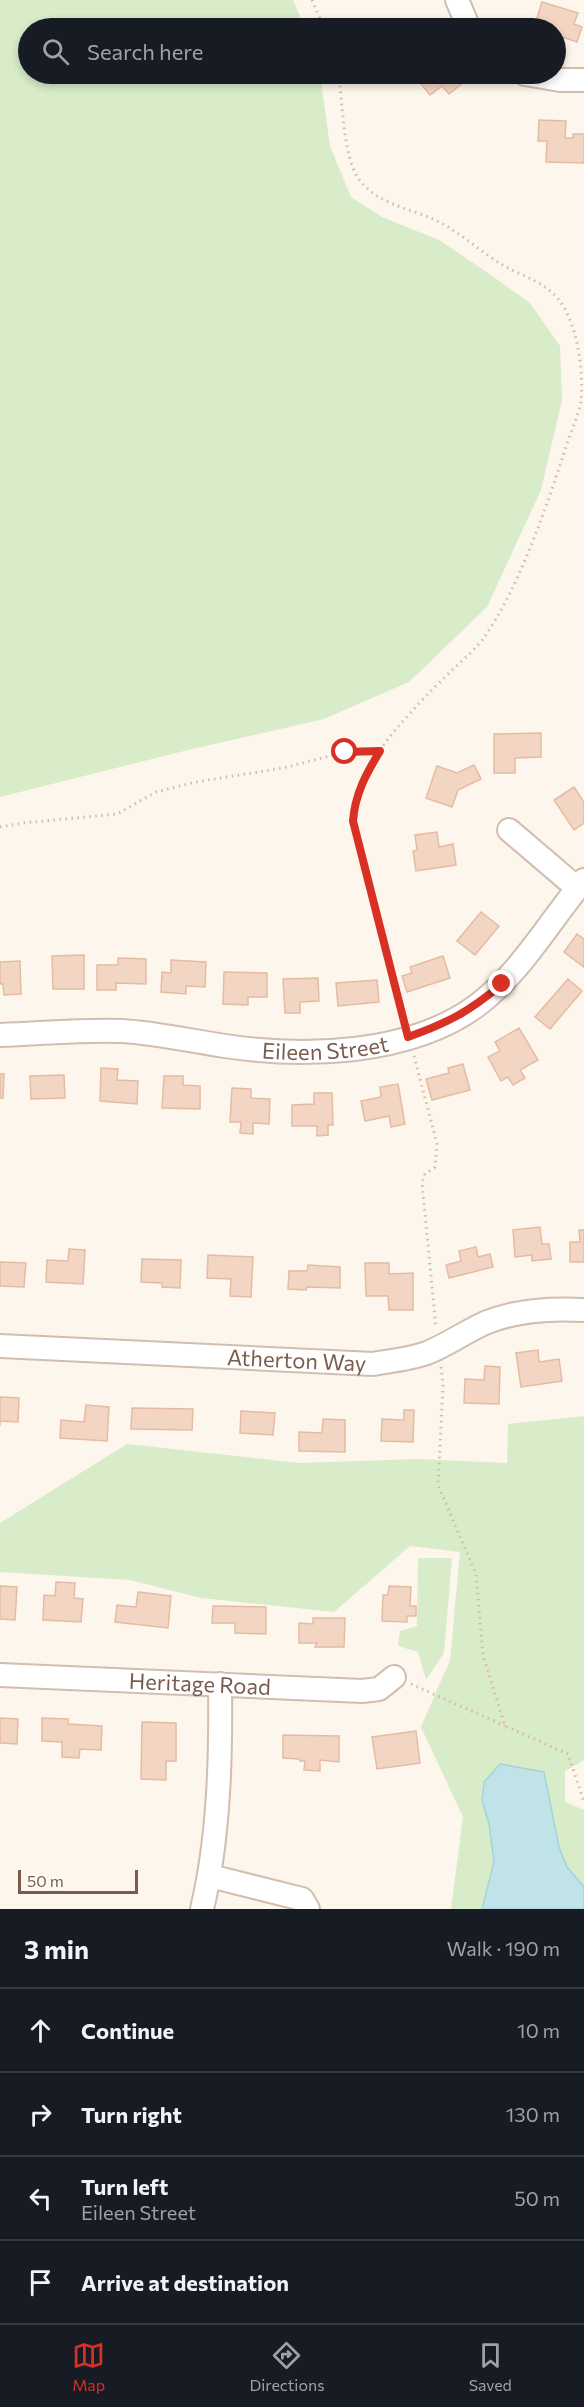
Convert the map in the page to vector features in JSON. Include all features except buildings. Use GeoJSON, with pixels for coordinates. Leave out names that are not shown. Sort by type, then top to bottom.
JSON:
{"type":"FeatureCollection","features":[{"type":"Feature","properties":{"kind":"street"},"geometry":{"type":"LineString","coordinates":[[457,0],[465,18]]}},
{"type":"Feature","properties":{"kind":"street"},"geometry":{"type":"LineString","coordinates":[[566,81],[584,80]]}},
{"type":"Feature","properties":{"kind":"street"},"geometry":{"type":"LineString","coordinates":[[508,830],[581,884]]}},
{"type":"Feature","properties":{"kind":"street","name":"Eileen Street"},"geometry":{"type":"LineString","coordinates":[[0,1035],[80,1030],[123,1031],[273,1052],[317,1052],[362,1048],[408,1037],[442,1025],[474,1008],[502,984],[527,956],[581,884]]}},
{"type":"Feature","properties":{"kind":"street","name":"Atherton Way"},"geometry":{"type":"LineString","coordinates":[[0,1346],[373,1364],[428,1353],[486,1323],[521,1312],[559,1308],[584,1310]]}},
{"type":"Feature","properties":{"kind":"street","name":"Heritage Road"},"geometry":{"type":"LineString","coordinates":[[0,1675],[362,1691],[379,1689],[394,1677]]}},
{"type":"Feature","properties":{"kind":"street"},"geometry":{"type":"LineString","coordinates":[[202,1909],[210,1876],[216,1813],[220,1684]]}},
{"type":"Feature","properties":{"kind":"street"},"geometry":{"type":"LineString","coordinates":[[210,1876],[302,1899],[308,1909]]}},
{"type":"Feature","properties":{"kind":"path"},"geometry":{"type":"LineString","coordinates":[[312,0],[320,18]]}},
{"type":"Feature","properties":{"kind":"path"},"geometry":{"type":"LineString","coordinates":[[339,84],[347,143],[352,165],[359,178],[397,207],[433,219],[500,264],[547,288],[560,299],[569,314],[575,333],[583,378],[581,403],[547,503],[505,600],[483,638],[414,709],[380,751],[367,772],[354,801],[353,821],[436,1144],[435,1167],[425,1174],[422,1183],[443,1385],[438,1485],[476,1574],[483,1655],[505,1726]]}},
{"type":"Feature","properties":{"kind":"path"},"geometry":{"type":"LineString","coordinates":[[0,827],[117,814],[156,792],[186,784],[283,768],[345,752],[380,751]]}},
{"type":"Feature","properties":{"kind":"path"},"geometry":{"type":"LineString","coordinates":[[394,1677],[568,1754],[584,1802]]}},
{"type":"Feature","properties":{"kind":"path"},"geometry":{"type":"LineString","coordinates":[[579,1785],[584,1785]]}},
{"type":"Feature","properties":{"kind":"green space"},"geometry":{"type":"Polygon","coordinates":[[[0,0],[293,0],[301,18],[18,18],[18,84],[321,84],[330,146],[351,197],[382,217],[439,240],[491,275],[530,303],[560,346],[562,400],[541,490],[487,607],[409,682],[324,719],[0,797],[0,0]]]}},
{"type":"Feature","properties":{"kind":"green space"},"geometry":{"type":"Polygon","coordinates":[[[584,1416],[584,1760],[565,1771],[565,1802],[584,1810],[584,1909],[451,1909],[463,1817],[421,1727],[450,1660],[460,1552],[410,1546],[334,1612],[201,1598],[130,1580],[0,1572],[0,1523],[127,1444],[299,1463],[418,1459],[507,1463],[508,1424],[584,1416]]]}},
{"type":"Feature","properties":{"kind":"green space"},"geometry":{"type":"Polygon","coordinates":[[[418,1558],[452,1558],[444,1653],[426,1680],[418,1652],[398,1646],[400,1631],[417,1626],[418,1558]]]}},
{"type":"Feature","properties":{"kind":"water"},"geometry":{"type":"Polygon","coordinates":[[[500,1764],[544,1772],[559,1847],[567,1867],[584,1887],[584,1909],[482,1909],[494,1862],[489,1824],[482,1800],[484,1782],[500,1764]]]}},
{"type":"Feature","properties":{"kind":"route"},"geometry":{"type":"LineString","coordinates":[[345,752],[380,751],[367,772],[354,801],[353,821],[408,1037],[442,1025],[474,1008],[502,984]]}}]}
